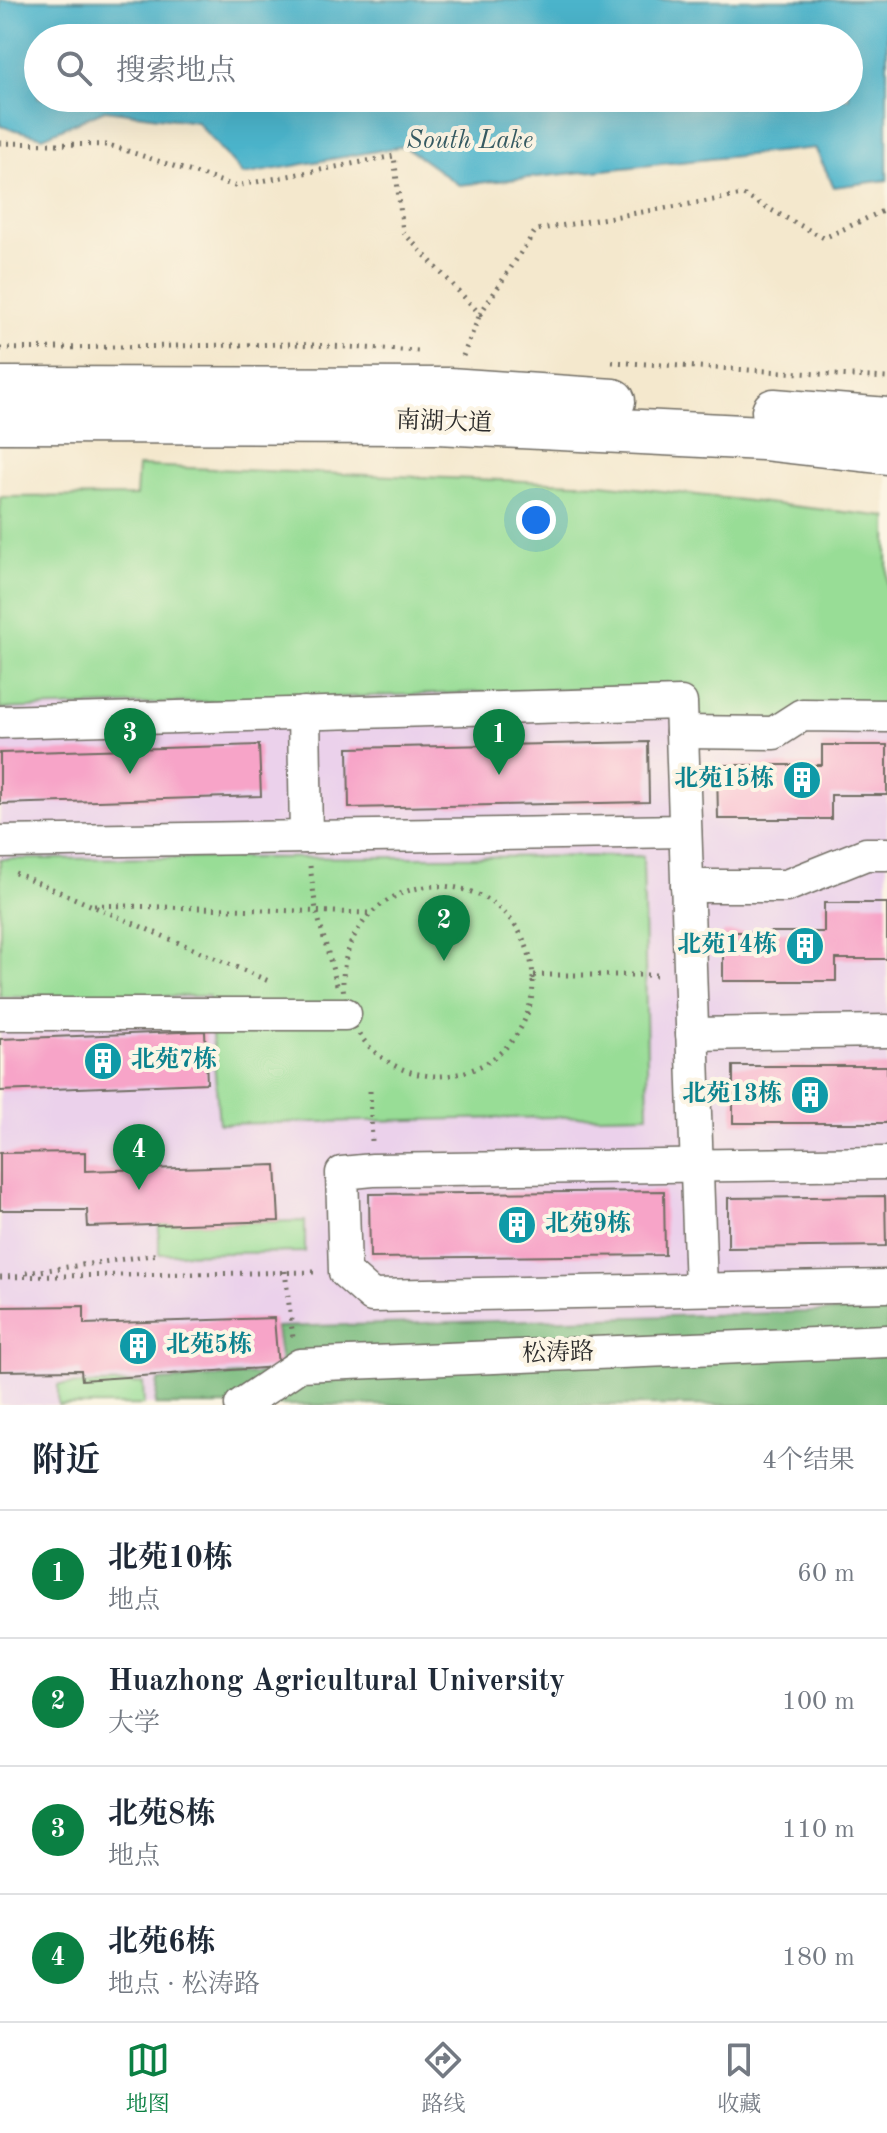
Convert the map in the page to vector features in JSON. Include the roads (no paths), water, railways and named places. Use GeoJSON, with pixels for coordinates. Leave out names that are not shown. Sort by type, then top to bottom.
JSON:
{"type":"FeatureCollection","features":[{"type":"Feature","properties":{"kind":"main road","name":"南湖大道"},"geometry":{"type":"LineString","coordinates":[[0,389],[449,390],[887,420]]}},
{"type":"Feature","properties":{"kind":"main road","name":"南湖大道"},"geometry":{"type":"LineString","coordinates":[[0,421],[437,422],[763,438],[887,452]]}},
{"type":"Feature","properties":{"kind":"street"},"geometry":{"type":"LineString","coordinates":[[0,722],[681,703],[701,1289]]}},
{"type":"Feature","properties":{"kind":"street"},"geometry":{"type":"LineString","coordinates":[[304,713],[306,837]]}},
{"type":"Feature","properties":{"kind":"street"},"geometry":{"type":"LineString","coordinates":[[682,732],[774,733],[802,715],[887,716]]}},
{"type":"Feature","properties":{"kind":"street"},"geometry":{"type":"LineString","coordinates":[[0,842],[685,831]]}},
{"type":"Feature","properties":{"kind":"street"},"geometry":{"type":"LineString","coordinates":[[687,886],[786,886],[866,854],[887,854]]}},
{"type":"Feature","properties":{"kind":"street"},"geometry":{"type":"LineString","coordinates":[[0,1014],[345,1014]]}},
{"type":"Feature","properties":{"kind":"street"},"geometry":{"type":"LineString","coordinates":[[692,1034],[887,1031]]}},
{"type":"Feature","properties":{"kind":"street"},"geometry":{"type":"LineString","coordinates":[[887,1163],[373,1170],[342,1173],[345,1272],[372,1296],[887,1286]]}},
{"type":"Feature","properties":{"kind":"street","name":"松涛路"},"geometry":{"type":"LineString","coordinates":[[241,1405],[300,1365],[887,1341]]}},
{"type":"Feature","properties":{"kind":"water","name":"South Lake"},"geometry":{"type":"Polygon","coordinates":[[[0,0],[887,0],[887,180],[834,187],[815,148],[459,185],[404,146],[243,175],[197,122],[120,112],[863,112],[863,24],[24,24],[24,112],[100,112],[43,137],[0,126],[0,0]]]}},
{"type":"Feature","properties":{"kind":"place","name":"北苑8栋"},"geometry":{"type":"Point","coordinates":[130,774]}},
{"type":"Feature","properties":{"kind":"place","name":"北苑10栋"},"geometry":{"type":"Point","coordinates":[499,775]}},
{"type":"Feature","properties":{"kind":"place","name":"北苑15栋"},"geometry":{"type":"Point","coordinates":[802,780]}},
{"type":"Feature","properties":{"kind":"place","name":"北苑14栋"},"geometry":{"type":"Point","coordinates":[805,946]}},
{"type":"Feature","properties":{"kind":"place","name":"Huazhong Agricultural University"},"geometry":{"type":"Point","coordinates":[444,961]}},
{"type":"Feature","properties":{"kind":"place","name":"北苑7栋"},"geometry":{"type":"Point","coordinates":[103,1061]}},
{"type":"Feature","properties":{"kind":"place","name":"北苑13栋"},"geometry":{"type":"Point","coordinates":[810,1095]}},
{"type":"Feature","properties":{"kind":"place","name":"北苑6栋"},"geometry":{"type":"Point","coordinates":[139,1190]}},
{"type":"Feature","properties":{"kind":"place","name":"北苑9栋"},"geometry":{"type":"Point","coordinates":[517,1225]}},
{"type":"Feature","properties":{"kind":"place","name":"北苑5栋"},"geometry":{"type":"Point","coordinates":[138,1346]}}]}
